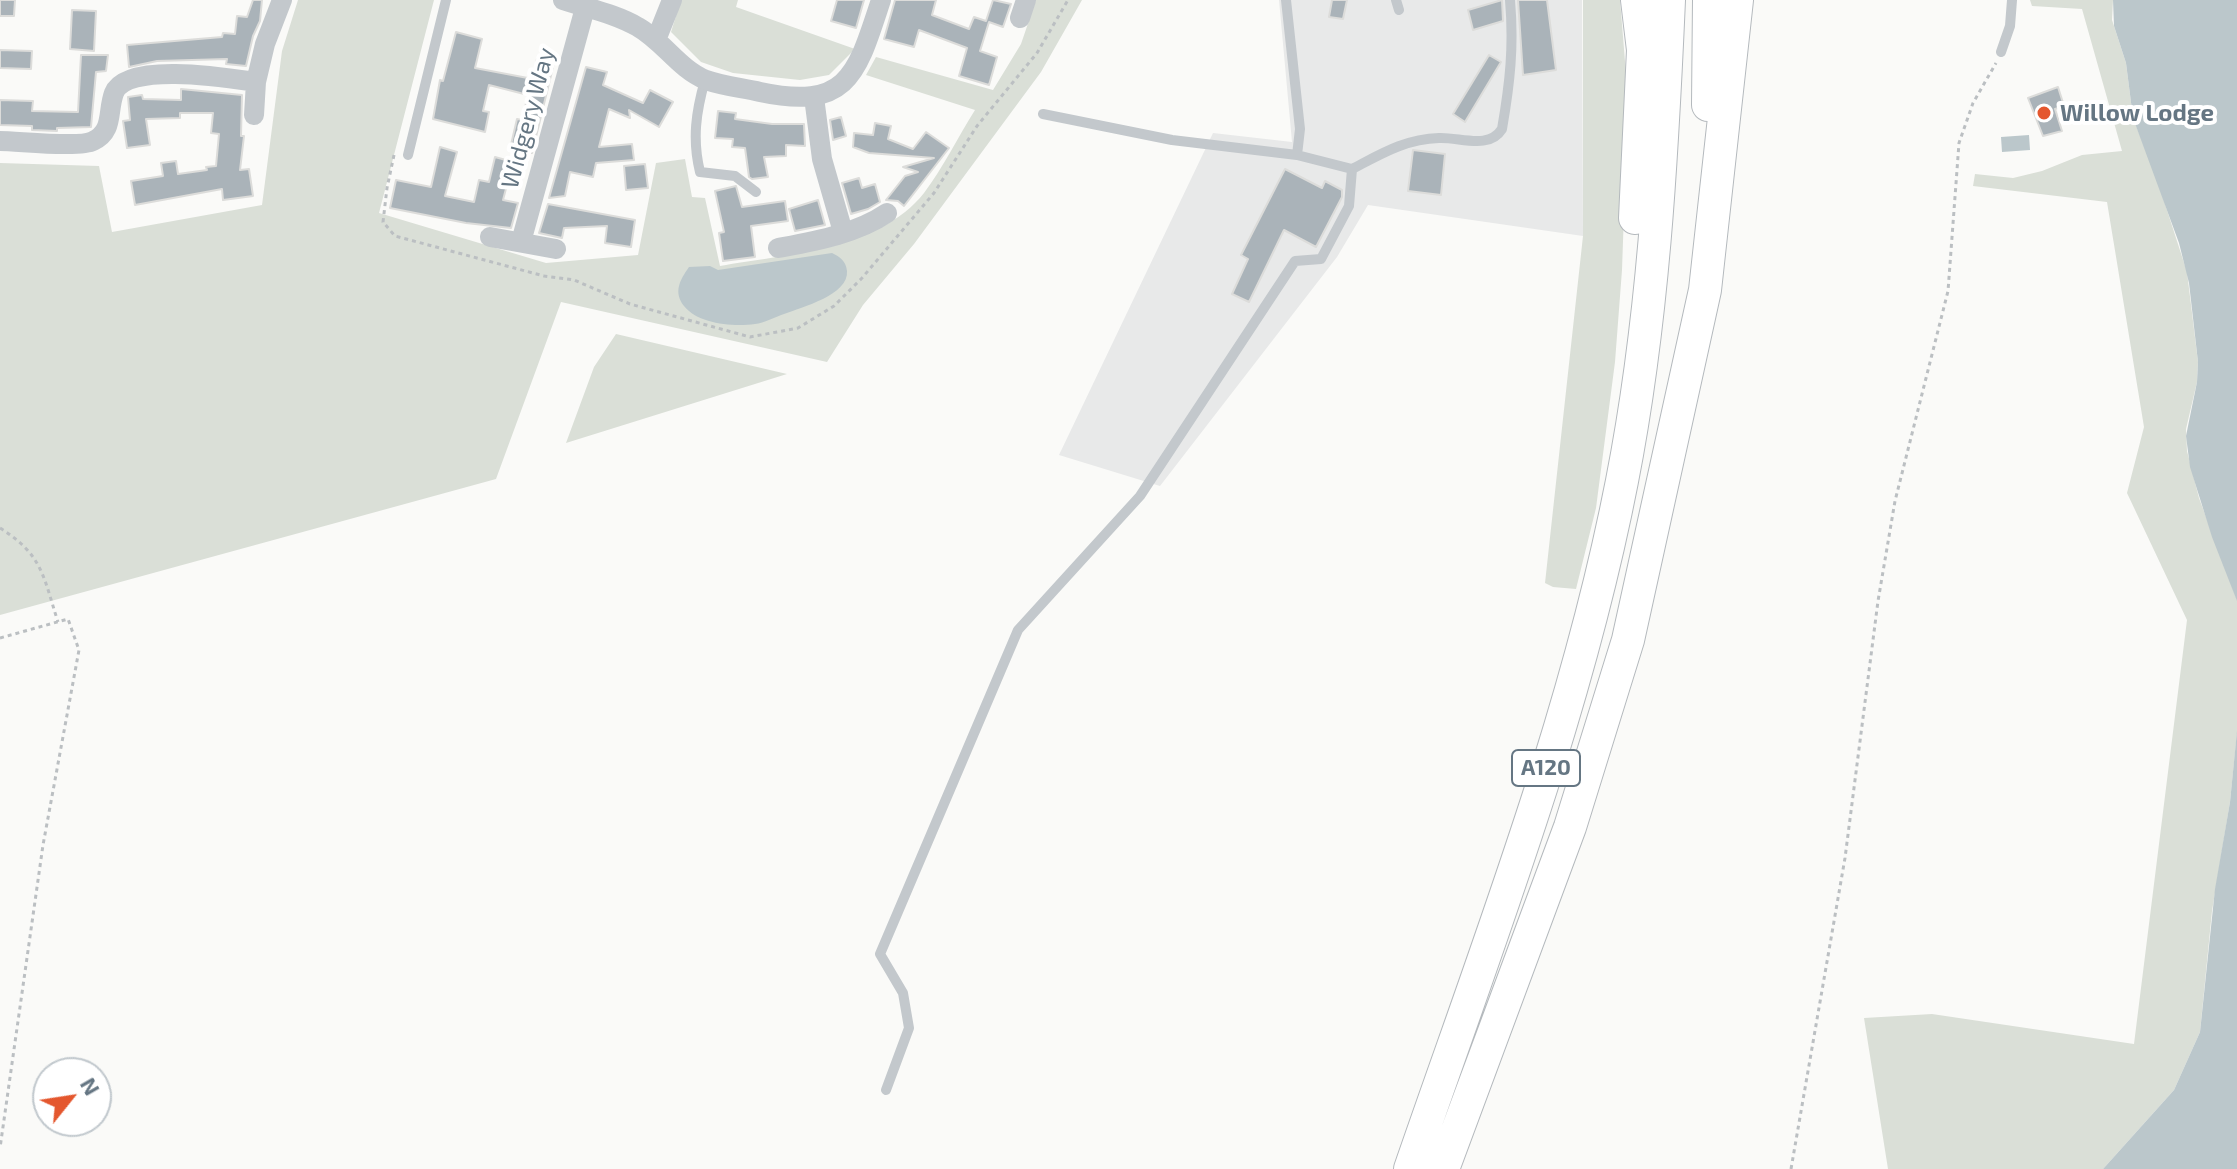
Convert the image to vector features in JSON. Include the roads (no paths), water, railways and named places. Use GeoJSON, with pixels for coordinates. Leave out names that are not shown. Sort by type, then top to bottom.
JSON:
{"type":"FeatureCollection","features":[{"type":"Feature","properties":{"kind":"highway","name":"A120"},"geometry":{"type":"LineString","coordinates":[[1637,0],[1643,50],[1635,212],[1643,357]]}},
{"type":"Feature","properties":{"kind":"highway","name":"A120"},"geometry":{"type":"LineString","coordinates":[[1410,1169],[1526,834],[1580,653],[1616,506],[1643,357],[1662,142],[1669,0]]}},
{"type":"Feature","properties":{"kind":"highway","name":"A120"},"geometry":{"type":"LineString","coordinates":[[1684,396],[1709,93],[1709,0]]}},
{"type":"Feature","properties":{"kind":"highway","name":"A120"},"geometry":{"type":"LineString","coordinates":[[1443,1169],[1535,927],[1628,640],[1705,290],[1737,0]]}},
{"type":"Feature","properties":{"kind":"street"},"geometry":{"type":"LineString","coordinates":[[254,115],[256,82],[265,44],[282,0]]}},
{"type":"Feature","properties":{"kind":"street"},"geometry":{"type":"LineString","coordinates":[[563,0],[637,26],[705,80],[791,98],[814,97],[836,88],[861,60],[881,0]]}},
{"type":"Feature","properties":{"kind":"street"},"geometry":{"type":"LineString","coordinates":[[656,40],[672,0]]}},
{"type":"Feature","properties":{"kind":"street","name":"Widgery Way"},"geometry":{"type":"LineString","coordinates":[[521,242],[585,8]]}},
{"type":"Feature","properties":{"kind":"street"},"geometry":{"type":"LineString","coordinates":[[0,141],[88,144],[103,136],[110,120],[114,92],[122,83],[133,78],[197,74],[256,82]]}},
{"type":"Feature","properties":{"kind":"street"},"geometry":{"type":"LineString","coordinates":[[814,97],[822,159],[843,232]]}},
{"type":"Feature","properties":{"kind":"street"},"geometry":{"type":"LineString","coordinates":[[778,248],[870,224],[887,213]]}},
{"type":"Feature","properties":{"kind":"street"},"geometry":{"type":"LineString","coordinates":[[490,237],[556,249]]}},
{"type":"Feature","properties":{"kind":"lane"},"geometry":{"type":"LineString","coordinates":[[408,155],[446,0]]}},
{"type":"Feature","properties":{"kind":"lane"},"geometry":{"type":"LineString","coordinates":[[1286,0],[1300,129],[1297,155]]}},
{"type":"Feature","properties":{"kind":"lane"},"geometry":{"type":"LineString","coordinates":[[1043,114],[1172,140],[1297,155],[1352,169],[1405,143],[1440,138],[1490,141],[1502,129],[1512,65],[1510,0]]}},
{"type":"Feature","properties":{"kind":"lane"},"geometry":{"type":"LineString","coordinates":[[2001,52],[2010,26],[2012,0]]}},
{"type":"Feature","properties":{"kind":"lane"},"geometry":{"type":"LineString","coordinates":[[705,80],[696,113],[695,148],[700,172],[735,176],[756,192]]}},
{"type":"Feature","properties":{"kind":"lane"},"geometry":{"type":"LineString","coordinates":[[886,1090],[909,1028],[903,993],[880,954],[1018,630],[1140,496],[1295,261],[1321,259],[1349,206],[1352,169]]}},
{"type":"Feature","properties":{"kind":"place","name":"Willow Lodge"},"geometry":{"type":"Point","coordinates":[2044,113]}}]}
